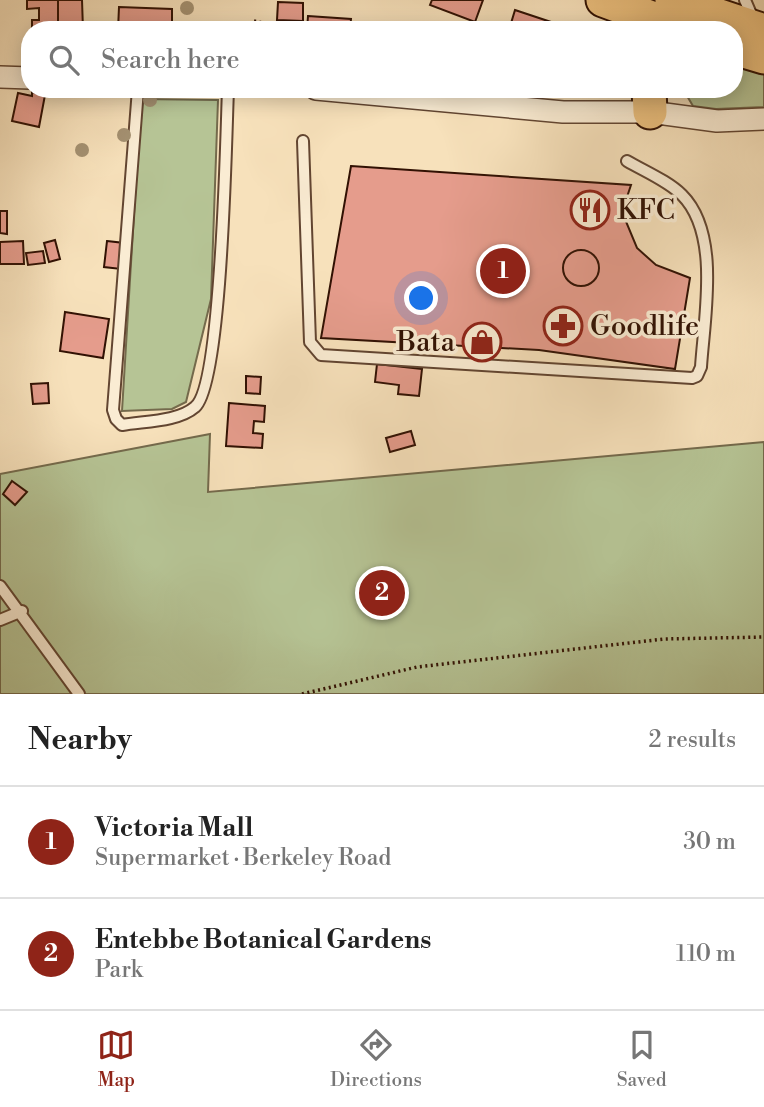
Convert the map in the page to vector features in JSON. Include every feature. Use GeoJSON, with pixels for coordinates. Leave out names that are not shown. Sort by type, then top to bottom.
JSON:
{"type":"FeatureCollection","features":[{"type":"Feature","properties":{"kind":"highway"},"geometry":{"type":"LineString","coordinates":[[603,0],[696,21]]}},
{"type":"Feature","properties":{"kind":"street"},"geometry":{"type":"LineString","coordinates":[[0,77],[21,78]]}},
{"type":"Feature","properties":{"kind":"street"},"geometry":{"type":"LineString","coordinates":[[413,98],[563,112],[650,101],[718,121],[764,119]]}},
{"type":"Feature","properties":{"kind":"lane"},"geometry":{"type":"LineString","coordinates":[[137,98],[113,410],[122,425],[178,415],[195,407],[205,392],[218,291],[228,98]]}},
{"type":"Feature","properties":{"kind":"lane"},"geometry":{"type":"LineString","coordinates":[[303,141],[310,342],[321,355],[692,378],[697,376],[701,367],[708,268],[704,245],[695,215],[682,195],[627,161]]}},
{"type":"Feature","properties":{"kind":"lane"},"geometry":{"type":"LineString","coordinates":[[0,586],[22,611],[79,694]]}},
{"type":"Feature","properties":{"kind":"lane"},"geometry":{"type":"LineString","coordinates":[[0,620],[22,611]]}},
{"type":"Feature","properties":{"kind":"path"},"geometry":{"type":"LineString","coordinates":[[302,694],[417,667],[664,639],[764,637]]}},
{"type":"Feature","properties":{"kind":"green space"},"geometry":{"type":"Polygon","coordinates":[[[743,65],[764,71],[764,107],[716,109],[693,106],[688,98],[743,98],[743,65]]]}},
{"type":"Feature","properties":{"kind":"green space"},"geometry":{"type":"Polygon","coordinates":[[[141,99],[218,100],[211,299],[186,402],[172,409],[122,411],[141,99]]]}},
{"type":"Feature","properties":{"kind":"green space"},"geometry":{"type":"Polygon","coordinates":[[[210,434],[208,492],[764,442],[764,694],[0,694],[0,474],[210,434]]]}},
{"type":"Feature","properties":{"kind":"building"},"geometry":{"type":"Polygon","coordinates":[[[27,0],[58,0],[58,21],[32,21],[39,20],[39,8],[27,9],[27,0]]]}},
{"type":"Feature","properties":{"kind":"building"},"geometry":{"type":"Polygon","coordinates":[[[58,0],[82,0],[83,21],[58,21],[58,0]]]}},
{"type":"Feature","properties":{"kind":"building"},"geometry":{"type":"Polygon","coordinates":[[[432,0],[483,0],[475,21],[430,5],[432,0]]]}},
{"type":"Feature","properties":{"kind":"building"},"geometry":{"type":"Polygon","coordinates":[[[278,2],[303,3],[303,21],[277,20],[278,2]]]}},
{"type":"Feature","properties":{"kind":"building"},"geometry":{"type":"Polygon","coordinates":[[[119,7],[172,9],[172,21],[118,21],[119,7]]]}},
{"type":"Feature","properties":{"kind":"building"},"geometry":{"type":"Polygon","coordinates":[[[515,10],[548,21],[512,21],[515,10]]]}},
{"type":"Feature","properties":{"kind":"building"},"geometry":{"type":"Polygon","coordinates":[[[308,16],[351,19],[351,21],[308,21],[308,16]]]}},
{"type":"Feature","properties":{"kind":"building"},"geometry":{"type":"Polygon","coordinates":[[[18,93],[21,94],[21,98],[44,98],[39,127],[12,121],[18,93]]]}},
{"type":"Feature","properties":{"kind":"building"},"geometry":{"type":"Polygon","coordinates":[[[351,166],[631,185],[622,212],[637,248],[656,265],[690,278],[675,369],[539,350],[321,338],[351,166]]]}},
{"type":"Feature","properties":{"kind":"building"},"geometry":{"type":"Polygon","coordinates":[[[0,211],[7,211],[7,234],[0,233],[0,211]]]}},
{"type":"Feature","properties":{"kind":"building"},"geometry":{"type":"Polygon","coordinates":[[[55,240],[60,259],[49,262],[44,243],[55,240]]]}},
{"type":"Feature","properties":{"kind":"building"},"geometry":{"type":"Polygon","coordinates":[[[23,241],[24,264],[0,264],[0,242],[23,241]]]}},
{"type":"Feature","properties":{"kind":"building"},"geometry":{"type":"Polygon","coordinates":[[[107,241],[124,243],[121,269],[104,267],[107,241]]]}},
{"type":"Feature","properties":{"kind":"building"},"geometry":{"type":"Polygon","coordinates":[[[581,250],[594,255],[599,268],[594,281],[581,286],[568,281],[563,268],[568,255],[581,250]]]}},
{"type":"Feature","properties":{"kind":"building"},"geometry":{"type":"Polygon","coordinates":[[[43,251],[45,263],[28,265],[26,253],[43,251]]]}},
{"type":"Feature","properties":{"kind":"building"},"geometry":{"type":"Polygon","coordinates":[[[65,312],[109,319],[103,358],[60,351],[65,312]]]}},
{"type":"Feature","properties":{"kind":"building"},"geometry":{"type":"Polygon","coordinates":[[[377,364],[422,369],[419,396],[398,394],[399,385],[375,382],[377,364]]]}},
{"type":"Feature","properties":{"kind":"building"},"geometry":{"type":"Polygon","coordinates":[[[246,376],[261,377],[260,394],[246,393],[246,376]]]}},
{"type":"Feature","properties":{"kind":"building"},"geometry":{"type":"Polygon","coordinates":[[[48,383],[49,403],[33,404],[31,384],[48,383]]]}},
{"type":"Feature","properties":{"kind":"building"},"geometry":{"type":"Polygon","coordinates":[[[229,403],[265,406],[264,422],[254,421],[253,433],[263,434],[262,448],[226,446],[229,403]]]}},
{"type":"Feature","properties":{"kind":"building"},"geometry":{"type":"Polygon","coordinates":[[[411,431],[415,445],[390,452],[386,438],[411,431]]]}},
{"type":"Feature","properties":{"kind":"building"},"geometry":{"type":"Polygon","coordinates":[[[12,481],[27,492],[15,505],[3,494],[12,481]]]}},
{"type":"Feature","properties":{"kind":"place","name":"KFC"},"geometry":{"type":"Point","coordinates":[590,210]}},
{"type":"Feature","properties":{"kind":"place","name":"Victoria Mall"},"geometry":{"type":"Point","coordinates":[503,271]}},
{"type":"Feature","properties":{"kind":"place","name":"Goodlife"},"geometry":{"type":"Point","coordinates":[563,326]}},
{"type":"Feature","properties":{"kind":"place","name":"Bata"},"geometry":{"type":"Point","coordinates":[482,342]}},
{"type":"Feature","properties":{"kind":"place","name":"Entebbe Botanical Gardens"},"geometry":{"type":"Point","coordinates":[382,593]}}]}
